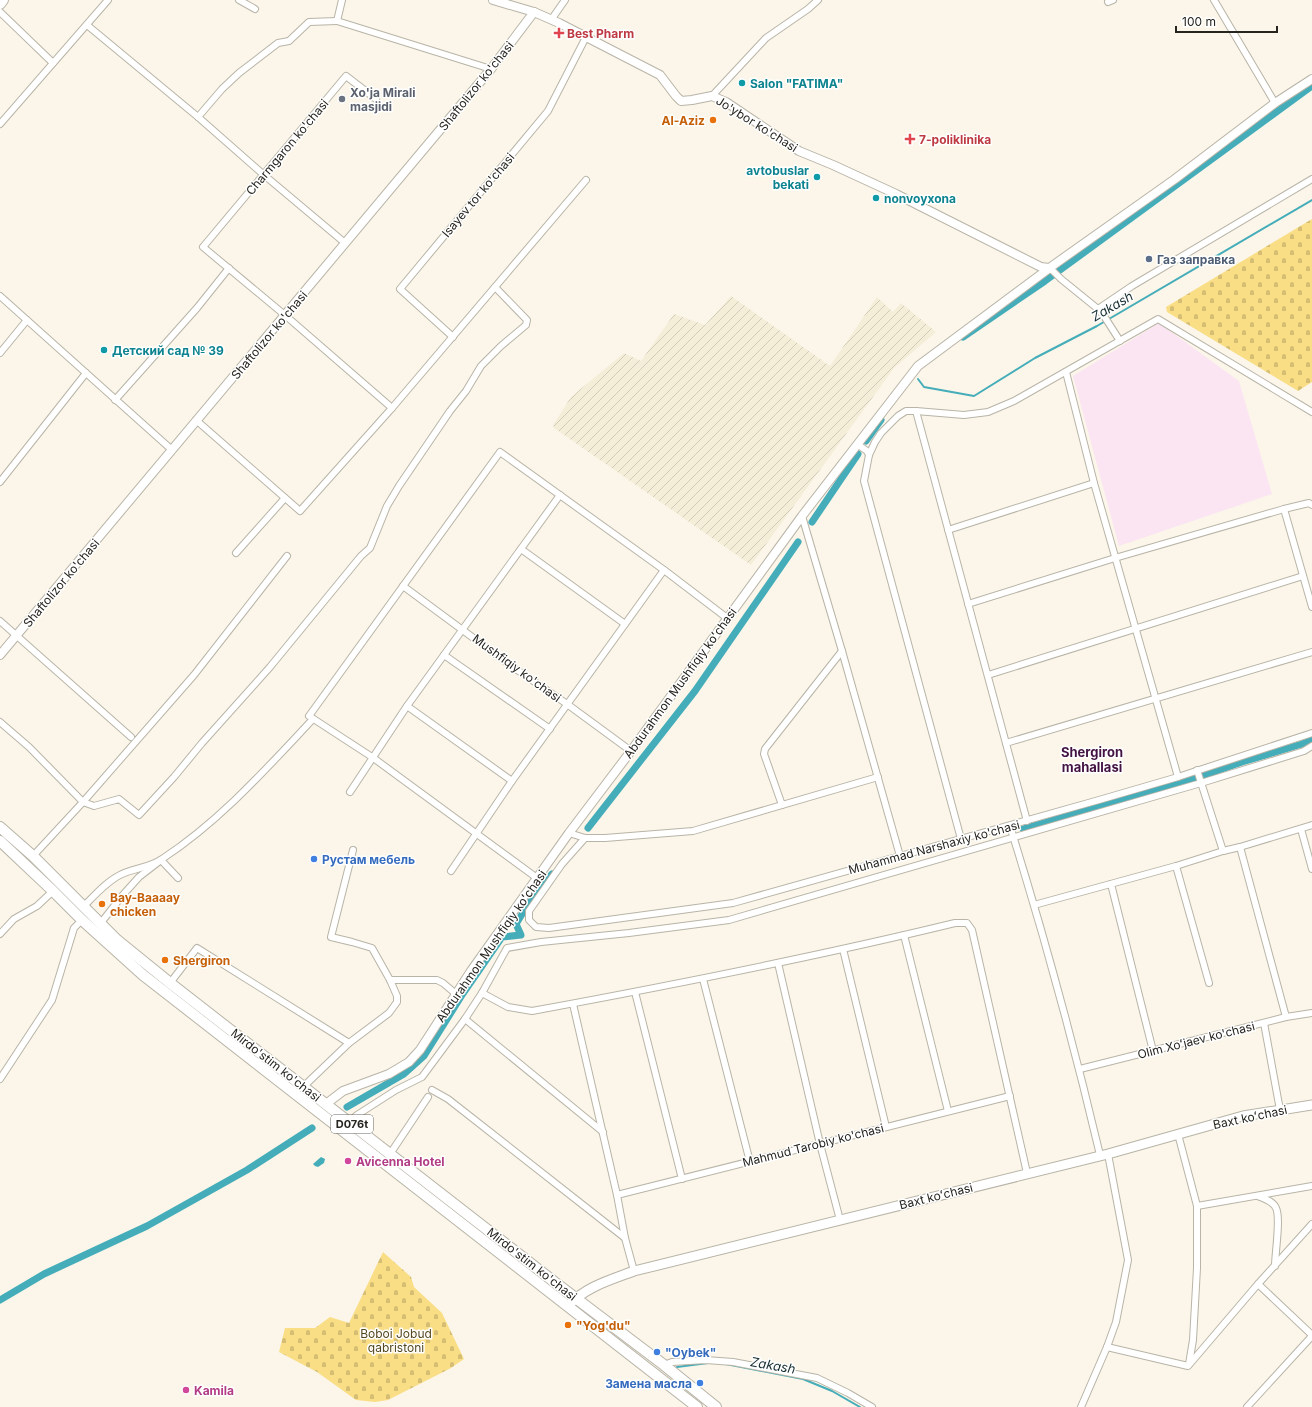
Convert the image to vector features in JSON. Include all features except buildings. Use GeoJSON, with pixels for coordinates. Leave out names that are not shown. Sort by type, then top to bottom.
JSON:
{"type":"FeatureCollection","features":[{"type":"Feature","properties":{"kind":"main road"},"geometry":{"type":"LineString","coordinates":[[0,4],[3,0]]}},
{"type":"Feature","properties":{"kind":"main road","name":"Mirdo'stim ko'chasi"},"geometry":{"type":"LineString","coordinates":[[0,827],[33,856],[117,940],[170,983],[664,1365],[716,1407]]}},
{"type":"Feature","properties":{"kind":"main road","name":"Mirdo'stim ko'chasi"},"geometry":{"type":"LineString","coordinates":[[0,841],[82,920],[143,975],[697,1407]]}},
{"type":"Feature","properties":{"kind":"main road"},"geometry":{"type":"LineString","coordinates":[[82,920],[86,910]]}},
{"type":"Feature","properties":{"kind":"main road","name":"Baxt koʻchasi"},"geometry":{"type":"LineString","coordinates":[[568,1306],[576,1297],[591,1288],[634,1271],[1104,1154],[1243,1116],[1312,1105]]}},
{"type":"Feature","properties":{"kind":"street"},"geometry":{"type":"LineString","coordinates":[[0,124],[108,0]]}},
{"type":"Feature","properties":{"kind":"street"},"geometry":{"type":"LineString","coordinates":[[239,0],[255,9]]}},
{"type":"Feature","properties":{"kind":"street"},"geometry":{"type":"LineString","coordinates":[[337,20],[342,0]]}},
{"type":"Feature","properties":{"kind":"street","name":"Jo'ybor ko'chasi"},"geometry":{"type":"LineString","coordinates":[[493,0],[534,12],[660,75],[676,96],[682,101],[712,96],[726,102],[799,151],[896,194],[1041,267],[1051,269]]}},
{"type":"Feature","properties":{"kind":"street"},"geometry":{"type":"LineString","coordinates":[[551,20],[564,0]]}},
{"type":"Feature","properties":{"kind":"street"},"geometry":{"type":"LineString","coordinates":[[712,96],[766,38],[808,9],[818,0]]}},
{"type":"Feature","properties":{"kind":"street"},"geometry":{"type":"LineString","coordinates":[[1214,0],[1275,103]]}},
{"type":"Feature","properties":{"kind":"street"},"geometry":{"type":"LineString","coordinates":[[0,12],[53,63]]}},
{"type":"Feature","properties":{"kind":"street","name":"Shaftolizor ko'chasi"},"geometry":{"type":"LineString","coordinates":[[0,655],[196,420],[286,316],[345,243],[491,69],[534,12]]}},
{"type":"Feature","properties":{"kind":"street"},"geometry":{"type":"LineString","coordinates":[[198,117],[222,89],[239,73],[278,43],[289,41],[309,22],[337,20],[491,69]]}},
{"type":"Feature","properties":{"kind":"street"},"geometry":{"type":"LineString","coordinates":[[87,25],[198,117],[345,243]]}},
{"type":"Feature","properties":{"kind":"street","name":"Isayev tor ko'chasi"},"geometry":{"type":"LineString","coordinates":[[453,337],[400,289],[548,111],[586,37]]}},
{"type":"Feature","properties":{"kind":"street","name":"Charmgaron ko'chasi"},"geometry":{"type":"LineString","coordinates":[[229,268],[202,247],[346,76],[376,98]]}},
{"type":"Feature","properties":{"kind":"street","name":"Abdurahmon Mushfiqiy koʻchasi"},"geometry":{"type":"LineString","coordinates":[[326,1104],[343,1091],[389,1074],[408,1062],[420,1050],[456,994],[569,834],[802,516],[918,366],[1175,179],[1275,103],[1312,78]]}},
{"type":"Feature","properties":{"kind":"street"},"geometry":{"type":"LineString","coordinates":[[1098,309],[1132,286],[1312,178]]}},
{"type":"Feature","properties":{"kind":"street"},"geometry":{"type":"LineString","coordinates":[[196,420],[300,511],[392,408],[586,180]]}},
{"type":"Feature","properties":{"kind":"street"},"geometry":{"type":"LineString","coordinates":[[115,400],[229,268],[392,408]]}},
{"type":"Feature","properties":{"kind":"street"},"geometry":{"type":"LineString","coordinates":[[1051,269],[1060,279],[1098,309],[1120,341]]}},
{"type":"Feature","properties":{"kind":"street"},"geometry":{"type":"LineString","coordinates":[[0,722],[29,747],[83,802],[94,806],[119,799],[139,815],[270,667],[361,556],[370,548],[387,506],[481,366],[501,346],[526,325],[527,320],[523,315],[495,287]]}},
{"type":"Feature","properties":{"kind":"street"},"geometry":{"type":"LineString","coordinates":[[0,296],[172,450]]}},
{"type":"Feature","properties":{"kind":"street"},"geometry":{"type":"LineString","coordinates":[[961,839],[864,481],[869,455],[875,442],[890,424],[906,411],[964,415],[988,412],[1014,401],[1158,319],[1312,412]]}},
{"type":"Feature","properties":{"kind":"street"},"geometry":{"type":"LineString","coordinates":[[0,353],[27,320]]}},
{"type":"Feature","properties":{"kind":"street"},"geometry":{"type":"LineString","coordinates":[[1066,372],[1094,483],[1178,777]]}},
{"type":"Feature","properties":{"kind":"street"},"geometry":{"type":"LineString","coordinates":[[0,482],[86,373]]}},
{"type":"Feature","properties":{"kind":"street"},"geometry":{"type":"LineString","coordinates":[[916,411],[1027,821]]}},
{"type":"Feature","properties":{"kind":"street"},"geometry":{"type":"LineString","coordinates":[[857,444],[867,451],[869,455]]}},
{"type":"Feature","properties":{"kind":"street"},"geometry":{"type":"LineString","coordinates":[[537,878],[372,757],[309,716],[500,452],[664,570],[727,618]]}},
{"type":"Feature","properties":{"kind":"street"},"geometry":{"type":"LineString","coordinates":[[948,530],[1094,483]]}},
{"type":"Feature","properties":{"kind":"street"},"geometry":{"type":"LineString","coordinates":[[350,792],[407,706],[560,495]]}},
{"type":"Feature","properties":{"kind":"street"},"geometry":{"type":"LineString","coordinates":[[236,553],[285,498]]}},
{"type":"Feature","properties":{"kind":"street"},"geometry":{"type":"LineString","coordinates":[[968,604],[1116,558],[1284,509],[1309,503],[1312,505]]}},
{"type":"Feature","properties":{"kind":"street"},"geometry":{"type":"LineString","coordinates":[[1284,509],[1312,607]]}},
{"type":"Feature","properties":{"kind":"street"},"geometry":{"type":"LineString","coordinates":[[802,516],[900,856]]}},
{"type":"Feature","properties":{"kind":"street"},"geometry":{"type":"LineString","coordinates":[[521,549],[625,624]]}},
{"type":"Feature","properties":{"kind":"street"},"geometry":{"type":"LineString","coordinates":[[33,856],[83,802],[202,665],[287,556]]}},
{"type":"Feature","properties":{"kind":"street"},"geometry":{"type":"LineString","coordinates":[[451,872],[512,781],[664,570]]}},
{"type":"Feature","properties":{"kind":"street"},"geometry":{"type":"LineString","coordinates":[[988,676],[1303,576]]}},
{"type":"Feature","properties":{"kind":"street","name":"Mushfiqiy ko'chasi"},"geometry":{"type":"LineString","coordinates":[[403,586],[510,665],[567,704],[631,751]]}},
{"type":"Feature","properties":{"kind":"street"},"geometry":{"type":"LineString","coordinates":[[0,622],[131,737]]}},
{"type":"Feature","properties":{"kind":"street"},"geometry":{"type":"LineString","coordinates":[[782,805],[764,754],[765,749],[842,651]]}},
{"type":"Feature","properties":{"kind":"street"},"geometry":{"type":"LineString","coordinates":[[1006,743],[1312,652]]}},
{"type":"Feature","properties":{"kind":"street"},"geometry":{"type":"LineString","coordinates":[[444,655],[550,729]]}},
{"type":"Feature","properties":{"kind":"street"},"geometry":{"type":"LineString","coordinates":[[407,706],[512,781]]}},
{"type":"Feature","properties":{"kind":"street"},"geometry":{"type":"LineString","coordinates":[[100,924],[139,877],[208,825],[262,774],[313,719]]}},
{"type":"Feature","properties":{"kind":"street","name":"Muhammad Narshaxiy ko'chasi"},"geometry":{"type":"LineString","coordinates":[[585,838],[562,864],[530,912],[529,920],[536,927],[549,928],[733,903],[1010,826],[1178,777],[1312,732]]}},
{"type":"Feature","properties":{"kind":"street"},"geometry":{"type":"LineString","coordinates":[[349,1122],[385,1097],[422,1077],[465,1019],[482,993],[507,948],[541,942],[629,933],[729,920],[1201,783],[1304,751],[1312,746]]}},
{"type":"Feature","properties":{"kind":"street"},"geometry":{"type":"LineString","coordinates":[[1197,770],[1222,851]]}},
{"type":"Feature","properties":{"kind":"street"},"geometry":{"type":"LineString","coordinates":[[569,834],[585,838],[605,838],[693,831],[878,776]]}},
{"type":"Feature","properties":{"kind":"street"},"geometry":{"type":"LineString","coordinates":[[1034,905],[1176,866],[1312,825]]}},
{"type":"Feature","properties":{"kind":"street"},"geometry":{"type":"LineString","coordinates":[[1010,826],[1034,905],[1104,1154],[1128,1260],[1116,1322],[1081,1407]]}},
{"type":"Feature","properties":{"kind":"street"},"geometry":{"type":"LineString","coordinates":[[1300,829],[1312,869]]}},
{"type":"Feature","properties":{"kind":"street"},"geometry":{"type":"LineString","coordinates":[[1240,847],[1286,1017]]}},
{"type":"Feature","properties":{"kind":"street"},"geometry":{"type":"LineString","coordinates":[[303,1087],[349,1043],[389,1013],[396,1002],[397,996],[390,980],[372,948],[331,937],[353,850]]}},
{"type":"Feature","properties":{"kind":"street"},"geometry":{"type":"LineString","coordinates":[[161,860],[178,878]]}},
{"type":"Feature","properties":{"kind":"street"},"geometry":{"type":"LineString","coordinates":[[86,910],[109,883],[120,875],[161,860]]}},
{"type":"Feature","properties":{"kind":"street"},"geometry":{"type":"LineString","coordinates":[[1176,866],[1209,983]]}},
{"type":"Feature","properties":{"kind":"street"},"geometry":{"type":"LineString","coordinates":[[1111,884],[1153,1051]]}},
{"type":"Feature","properties":{"kind":"street"},"geometry":{"type":"LineString","coordinates":[[0,934],[14,919],[36,906],[53,891]]}},
{"type":"Feature","properties":{"kind":"street"},"geometry":{"type":"LineString","coordinates":[[0,1078],[52,1000],[74,928],[82,920]]}},
{"type":"Feature","properties":{"kind":"street"},"geometry":{"type":"LineString","coordinates":[[482,993],[508,1007],[532,1011],[703,979],[961,922],[967,923],[972,930],[1027,1173]]}},
{"type":"Feature","properties":{"kind":"street"},"geometry":{"type":"LineString","coordinates":[[904,935],[948,1111]]}},
{"type":"Feature","properties":{"kind":"street"},"geometry":{"type":"LineString","coordinates":[[170,983],[197,948],[349,1043]]}},
{"type":"Feature","properties":{"kind":"street"},"geometry":{"type":"LineString","coordinates":[[843,949],[886,1127]]}},
{"type":"Feature","properties":{"kind":"street"},"geometry":{"type":"LineString","coordinates":[[778,963],[820,1144],[840,1220]]}},
{"type":"Feature","properties":{"kind":"street"},"geometry":{"type":"LineString","coordinates":[[703,979],[750,1162]]}},
{"type":"Feature","properties":{"kind":"street"},"geometry":{"type":"LineString","coordinates":[[390,980],[437,980],[456,994]]}},
{"type":"Feature","properties":{"kind":"street"},"geometry":{"type":"LineString","coordinates":[[635,992],[682,1179]]}},
{"type":"Feature","properties":{"kind":"street"},"geometry":{"type":"LineString","coordinates":[[573,1004],[603,1132],[625,1238],[634,1271]]}},
{"type":"Feature","properties":{"kind":"street","name":"Olim Xoʻjaev ko'chasi"},"geometry":{"type":"LineString","coordinates":[[1080,1069],[1286,1017],[1312,1013]]}},
{"type":"Feature","properties":{"kind":"street"},"geometry":{"type":"LineString","coordinates":[[465,1019],[603,1132]]}},
{"type":"Feature","properties":{"kind":"street"},"geometry":{"type":"LineString","coordinates":[[1264,1023],[1280,1110]]}},
{"type":"Feature","properties":{"kind":"street"},"geometry":{"type":"LineString","coordinates":[[432,1090],[454,1103],[625,1238]]}},
{"type":"Feature","properties":{"kind":"street","name":"Mahmud Tarobiy ko'chasi"},"geometry":{"type":"LineString","coordinates":[[617,1195],[1010,1096]]}},
{"type":"Feature","properties":{"kind":"street"},"geometry":{"type":"LineString","coordinates":[[390,1154],[428,1097]]}},
{"type":"Feature","properties":{"kind":"street"},"geometry":{"type":"LineString","coordinates":[[1178,1134],[1197,1206],[1197,1268],[1193,1340],[1188,1366]]}},
{"type":"Feature","properties":{"kind":"street"},"geometry":{"type":"LineString","coordinates":[[1197,1206],[1312,1186]]}},
{"type":"Feature","properties":{"kind":"street"},"geometry":{"type":"LineString","coordinates":[[1258,1195],[1270,1201],[1276,1208],[1278,1218],[1274,1266]]}},
{"type":"Feature","properties":{"kind":"street"},"geometry":{"type":"LineString","coordinates":[[1188,1366],[1258,1284],[1312,1224]]}},
{"type":"Feature","properties":{"kind":"street"},"geometry":{"type":"LineString","coordinates":[[1247,1407],[1312,1336],[1258,1284]]}},
{"type":"Feature","properties":{"kind":"street"},"geometry":{"type":"LineString","coordinates":[[1107,1347],[1188,1366]]}},
{"type":"Feature","properties":{"kind":"street"},"geometry":{"type":"LineString","coordinates":[[664,1365],[672,1362],[706,1360],[733,1362],[817,1378],[872,1407]]}},
{"type":"Feature","properties":{"kind":"shaded area"},"geometry":{"type":"Polygon","coordinates":[[[731,296],[830,366],[877,297],[893,312],[901,303],[936,332],[894,368],[751,565],[554,428],[553,425],[571,397],[624,353],[641,361],[674,314],[705,325],[731,296]]]}},
{"type":"Feature","properties":{"kind":"shaded area"},"geometry":{"type":"Polygon","coordinates":[[[1159,323],[1239,381],[1272,494],[1119,546],[1073,376],[1159,323]]]}},
{"type":"Feature","properties":{"kind":"green space"},"geometry":{"type":"Polygon","coordinates":[[[1312,219],[1312,382],[1298,391],[1167,312],[1166,307],[1312,219]]]}},
{"type":"Feature","properties":{"kind":"green space","name":"Boboi Jobud qabristoni"},"geometry":{"type":"Polygon","coordinates":[[[383,1252],[411,1277],[414,1287],[442,1313],[464,1359],[451,1368],[388,1400],[375,1402],[356,1400],[317,1372],[279,1352],[285,1328],[315,1328],[330,1317],[349,1323],[383,1252]]]}},
{"type":"Feature","properties":{"kind":"water"},"geometry":{"type":"Polygon","coordinates":[[[321,1157],[325,1159],[324,1163],[318,1167],[315,1166],[313,1164],[321,1157]]]}},
{"type":"Feature","properties":{"kind":"waterway"},"geometry":{"type":"LineString","coordinates":[[963,337],[1045,281],[1312,86]]}},
{"type":"Feature","properties":{"kind":"waterway","name":"Zakash"},"geometry":{"type":"LineString","coordinates":[[918,379],[924,387],[974,396],[1035,358],[1097,326],[1312,200]]}},
{"type":"Feature","properties":{"kind":"waterway"},"geometry":{"type":"LineString","coordinates":[[866,441],[881,420]]}},
{"type":"Feature","properties":{"kind":"waterway"},"geometry":{"type":"LineString","coordinates":[[812,522],[858,454]]}},
{"type":"Feature","properties":{"kind":"waterway"},"geometry":{"type":"LineString","coordinates":[[588,828],[695,691],[798,542]]}},
{"type":"Feature","properties":{"kind":"waterway"},"geometry":{"type":"LineString","coordinates":[[1205,775],[1312,740]]}},
{"type":"Feature","properties":{"kind":"waterway"},"geometry":{"type":"LineString","coordinates":[[1023,829],[1194,778]]}},
{"type":"Feature","properties":{"kind":"waterway"},"geometry":{"type":"LineString","coordinates":[[347,1107],[404,1074],[424,1056],[462,995],[502,937],[521,935],[516,924],[527,906],[552,874]]}},
{"type":"Feature","properties":{"kind":"waterway"},"geometry":{"type":"LineString","coordinates":[[0,1300],[44,1274],[147,1226],[247,1170],[312,1128]]}},
{"type":"Feature","properties":{"kind":"waterway","name":"Zakash"},"geometry":{"type":"LineString","coordinates":[[677,1367],[708,1363]]}},
{"type":"Feature","properties":{"kind":"waterway","name":"Zakash"},"geometry":{"type":"LineString","coordinates":[[726,1364],[803,1379],[832,1391],[860,1407]]}},
{"type":"Feature","properties":{"kind":"place","name":"Best Pharm"},"geometry":{"type":"Point","coordinates":[559,33]}},
{"type":"Feature","properties":{"kind":"place","name":"Salon \"FATIMA\""},"geometry":{"type":"Point","coordinates":[742,83]}},
{"type":"Feature","properties":{"kind":"place","name":"Xo'ja Mirali masjidi"},"geometry":{"type":"Point","coordinates":[342,99]}},
{"type":"Feature","properties":{"kind":"place","name":"Al-Aziz"},"geometry":{"type":"Point","coordinates":[713,120]}},
{"type":"Feature","properties":{"kind":"place","name":"7-poliklinika"},"geometry":{"type":"Point","coordinates":[910,139]}},
{"type":"Feature","properties":{"kind":"place","name":"avtobuslar bekati"},"geometry":{"type":"Point","coordinates":[817,177]}},
{"type":"Feature","properties":{"kind":"place","name":"nonvoyxona"},"geometry":{"type":"Point","coordinates":[876,198]}},
{"type":"Feature","properties":{"kind":"place","name":"Газ заправка"},"geometry":{"type":"Point","coordinates":[1149,259]}},
{"type":"Feature","properties":{"kind":"place","name":"Детский сад № 39"},"geometry":{"type":"Point","coordinates":[104,350]}},
{"type":"Feature","properties":{"kind":"place","name":"Рустам мебель"},"geometry":{"type":"Point","coordinates":[314,859]}},
{"type":"Feature","properties":{"kind":"place","name":"Bay-Baaaay chicken"},"geometry":{"type":"Point","coordinates":[102,904]}},
{"type":"Feature","properties":{"kind":"place","name":"Shergiron"},"geometry":{"type":"Point","coordinates":[165,960]}},
{"type":"Feature","properties":{"kind":"place","name":"Avicenna Hotel"},"geometry":{"type":"Point","coordinates":[348,1161]}},
{"type":"Feature","properties":{"kind":"place","name":"\"Yog'du\""},"geometry":{"type":"Point","coordinates":[568,1325]}},
{"type":"Feature","properties":{"kind":"place","name":"\"Oybek\""},"geometry":{"type":"Point","coordinates":[657,1352]}},
{"type":"Feature","properties":{"kind":"place","name":"Замена масла"},"geometry":{"type":"Point","coordinates":[700,1383]}},
{"type":"Feature","properties":{"kind":"place","name":"Kamila"},"geometry":{"type":"Point","coordinates":[186,1390]}},
{"type":"Feature","properties":{"kind":"district","name":"Shergiron mahallasi"},"geometry":{"type":"Point","coordinates":[1092,760]}}]}
